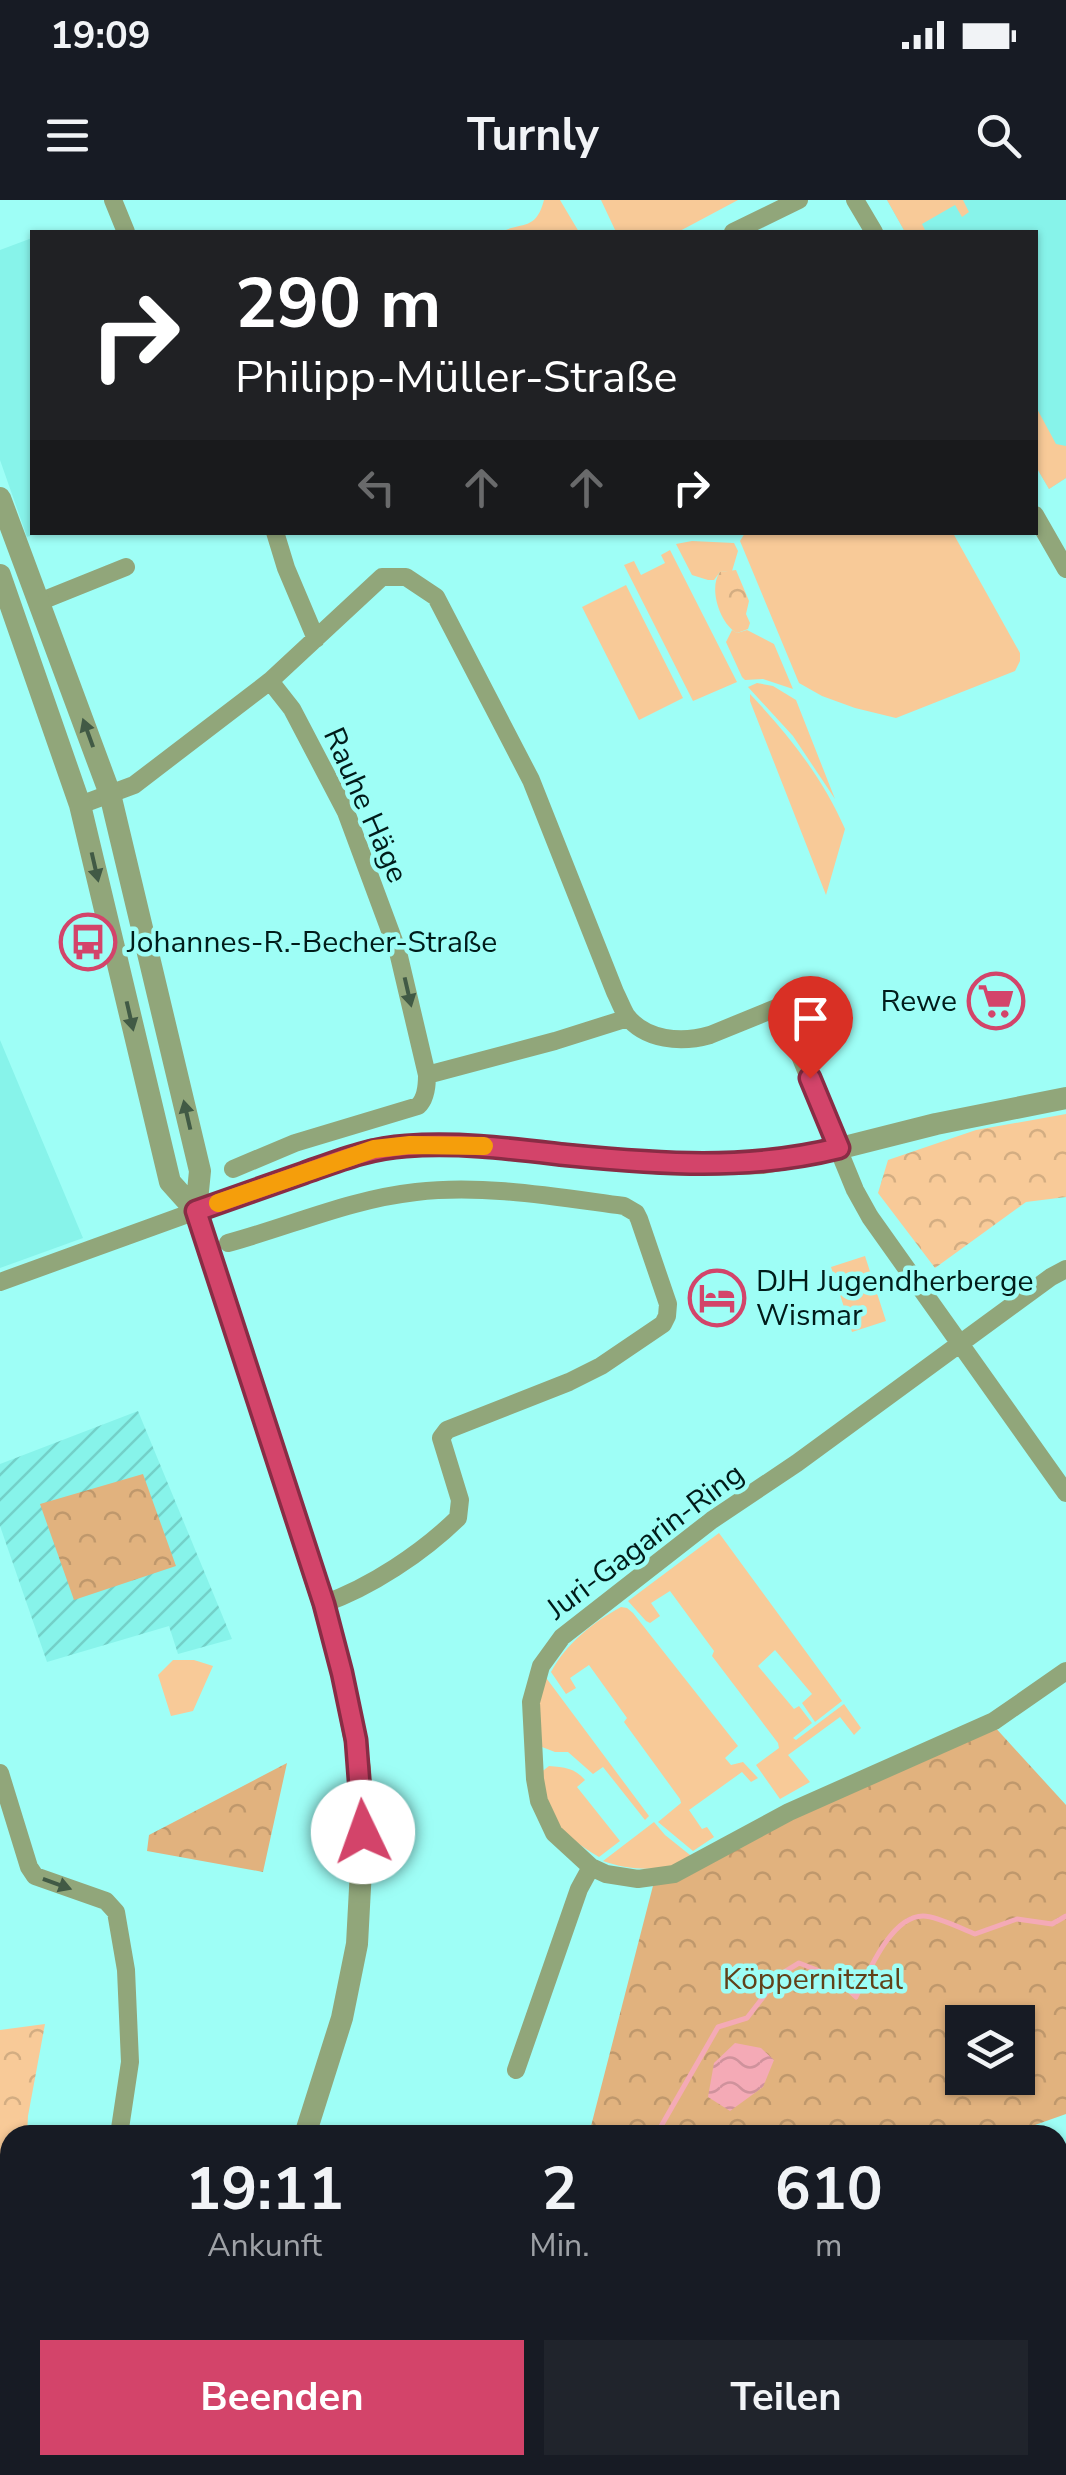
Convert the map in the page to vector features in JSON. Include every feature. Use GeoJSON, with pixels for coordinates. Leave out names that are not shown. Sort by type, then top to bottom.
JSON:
{"type":"FeatureCollection","features":[{"type":"Feature","properties":{"kind":"street"},"geometry":{"type":"LineString","coordinates":[[113,200],[125,230]]}},
{"type":"Feature","properties":{"kind":"street"},"geometry":{"type":"LineString","coordinates":[[737,230],[799,200]]}},
{"type":"Feature","properties":{"kind":"street"},"geometry":{"type":"LineString","coordinates":[[855,200],[873,230]]}},
{"type":"Feature","properties":{"kind":"street"},"geometry":{"type":"LineString","coordinates":[[0,498],[110,794],[200,1171],[196,1211],[324,1604],[356,1740],[362,1858],[357,1944],[352,1978],[308,2125]]}},
{"type":"Feature","properties":{"kind":"street"},"geometry":{"type":"LineString","coordinates":[[1038,520],[1066,568]]}},
{"type":"Feature","properties":{"kind":"street"},"geometry":{"type":"LineString","coordinates":[[276,535],[316,638]]}},
{"type":"Feature","properties":{"kind":"street"},"geometry":{"type":"LineString","coordinates":[[39,602],[126,566]]}},
{"type":"Feature","properties":{"kind":"street"},"geometry":{"type":"LineString","coordinates":[[0,575],[80,805],[170,1182],[196,1211]]}},
{"type":"Feature","properties":{"kind":"street"},"geometry":{"type":"LineString","coordinates":[[80,805],[134,785],[270,681],[382,577],[406,577],[436,596],[531,780],[628,1018],[662,1037],[683,1040],[710,1035],[823,989]]}},
{"type":"Feature","properties":{"kind":"street","name":"Rauhe Häge"},"geometry":{"type":"LineString","coordinates":[[270,681],[292,710],[346,812],[398,952],[427,1075]]}},
{"type":"Feature","properties":{"kind":"street"},"geometry":{"type":"LineString","coordinates":[[780,1006],[870,1218],[1066,1493]]}},
{"type":"Feature","properties":{"kind":"street"},"geometry":{"type":"LineString","coordinates":[[232,1169],[296,1143],[418,1106],[427,1075],[628,1018]]}},
{"type":"Feature","properties":{"kind":"street"},"geometry":{"type":"LineString","coordinates":[[0,1282],[374,1149],[498,1146],[697,1166],[763,1163],[1066,1098]]}},
{"type":"Feature","properties":{"kind":"street"},"geometry":{"type":"LineString","coordinates":[[234,1242],[360,1202],[441,1190],[470,1189],[624,1206],[640,1219],[668,1304],[662,1324],[601,1366],[447,1430],[442,1438],[460,1500],[458,1518],[419,1552],[347,1596],[324,1604]]}},
{"type":"Feature","properties":{"kind":"street","name":"Juri-Gagarin-Ring"},"geometry":{"type":"LineString","coordinates":[[590,1867],[554,1832],[539,1801],[533,1758],[531,1702],[541,1666],[562,1636],[679,1545],[1051,1276],[1066,1269]]}},
{"type":"Feature","properties":{"kind":"street"},"geometry":{"type":"LineString","coordinates":[[516,2070],[590,1867],[622,1877],[674,1874],[790,1812],[994,1720],[1066,1671]]}},
{"type":"Feature","properties":{"kind":"street"},"geometry":{"type":"LineString","coordinates":[[0,1773],[28,1867],[35,1876],[106,1901],[116,1912],[126,1970],[130,2062],[121,2125]]}},
{"type":"Feature","properties":{"kind":"shaded area"},"geometry":{"type":"Polygon","coordinates":[[[887,200],[1066,200],[1066,478],[1049,489],[1038,470],[1038,230],[904,230],[887,200]]]}},
{"type":"Feature","properties":{"kind":"shaded area"},"geometry":{"type":"Polygon","coordinates":[[[30,239],[32,535],[27,537],[0,460],[0,250],[30,239]]]}},
{"type":"Feature","properties":{"kind":"shaded area"},"geometry":{"type":"Polygon","coordinates":[[[0,1040],[83,1238],[0,1268],[0,1040]]]}},
{"type":"Feature","properties":{"kind":"shaded area"},"geometry":{"type":"Polygon","coordinates":[[[138,1411],[232,1639],[178,1654],[169,1626],[47,1662],[0,1526],[0,1464],[138,1411]]]}},
{"type":"Feature","properties":{"kind":"green space"},"geometry":{"type":"Polygon","coordinates":[[[544,200],[560,200],[578,230],[506,230],[533,221],[544,200]]]}},
{"type":"Feature","properties":{"kind":"green space"},"geometry":{"type":"Polygon","coordinates":[[[601,200],[738,200],[682,230],[615,230],[601,200]]]}},
{"type":"Feature","properties":{"kind":"green space"},"geometry":{"type":"Polygon","coordinates":[[[887,200],[963,200],[969,212],[962,217],[955,205],[922,224],[925,230],[904,230],[887,200]]]}},
{"type":"Feature","properties":{"kind":"green space"},"geometry":{"type":"Polygon","coordinates":[[[1038,411],[1056,444],[1066,446],[1066,478],[1049,489],[1038,470],[1038,411]]]}},
{"type":"Feature","properties":{"kind":"green space"},"geometry":{"type":"Polygon","coordinates":[[[744,535],[954,535],[1020,653],[1020,661],[1015,671],[896,718],[822,696],[799,683],[740,541],[744,535]]]}},
{"type":"Feature","properties":{"kind":"green space"},"geometry":{"type":"Polygon","coordinates":[[[734,543],[738,551],[732,571],[720,572],[714,580],[692,575],[676,544],[734,543]]]}},
{"type":"Feature","properties":{"kind":"green space"},"geometry":{"type":"Polygon","coordinates":[[[670,550],[737,682],[693,701],[624,565],[634,561],[641,575],[665,563],[661,555],[670,550]]]}},
{"type":"Feature","properties":{"kind":"green space"},"geometry":{"type":"Polygon","coordinates":[[[736,570],[749,601],[746,614],[750,623],[748,629],[737,633],[721,614],[715,587],[720,572],[736,570]]]}},
{"type":"Feature","properties":{"kind":"green space"},"geometry":{"type":"Polygon","coordinates":[[[626,585],[683,698],[639,720],[582,607],[626,585]]]}},
{"type":"Feature","properties":{"kind":"green space"},"geometry":{"type":"Polygon","coordinates":[[[732,630],[747,630],[774,644],[793,689],[763,679],[745,680],[726,642],[732,630]]]}},
{"type":"Feature","properties":{"kind":"green space"},"geometry":{"type":"Polygon","coordinates":[[[757,683],[773,686],[796,700],[835,799],[793,736],[748,687],[757,683]]]}},
{"type":"Feature","properties":{"kind":"green space"},"geometry":{"type":"Polygon","coordinates":[[[750,694],[804,757],[845,829],[826,895],[750,701],[750,694]]]}},
{"type":"Feature","properties":{"kind":"green space"},"geometry":{"type":"Polygon","coordinates":[[[1066,1114],[1066,1197],[1026,1202],[935,1268],[878,1193],[888,1160],[976,1130],[1066,1114]]]}},
{"type":"Feature","properties":{"kind":"green space"},"geometry":{"type":"Polygon","coordinates":[[[865,1256],[886,1321],[852,1332],[831,1267],[865,1256]]]}},
{"type":"Feature","properties":{"kind":"green space"},"geometry":{"type":"Polygon","coordinates":[[[143,1474],[176,1566],[74,1600],[40,1504],[143,1474]]]}},
{"type":"Feature","properties":{"kind":"green space"},"geometry":{"type":"Polygon","coordinates":[[[719,1533],[842,1701],[815,1722],[802,1703],[812,1694],[775,1650],[758,1666],[794,1709],[799,1706],[812,1723],[793,1738],[796,1740],[844,1704],[861,1728],[854,1735],[840,1717],[788,1755],[810,1782],[780,1799],[756,1765],[779,1748],[778,1743],[712,1656],[714,1651],[670,1591],[651,1603],[660,1616],[650,1623],[628,1601],[719,1533]]]}},
{"type":"Feature","properties":{"kind":"green space"},"geometry":{"type":"Polygon","coordinates":[[[621,1607],[633,1613],[738,1746],[725,1758],[731,1765],[743,1762],[758,1778],[751,1782],[742,1772],[689,1810],[702,1829],[707,1827],[714,1837],[693,1851],[658,1822],[681,1803],[680,1799],[624,1722],[627,1718],[589,1665],[570,1678],[576,1688],[566,1694],[551,1672],[581,1635],[621,1607]]]}},
{"type":"Feature","properties":{"kind":"green space"},"geometry":{"type":"Polygon","coordinates":[[[173,1660],[194,1660],[213,1666],[193,1711],[171,1716],[158,1675],[173,1660]]]}},
{"type":"Feature","properties":{"kind":"green space"},"geometry":{"type":"Polygon","coordinates":[[[544,1675],[649,1816],[645,1820],[603,1767],[593,1774],[568,1752],[542,1747],[535,1717],[544,1675]]]}},
{"type":"Feature","properties":{"kind":"green space","name":"Köppernitztal"},"geometry":{"type":"Polygon","coordinates":[[[993,1725],[1066,1805],[1066,2114],[1035,2125],[591,2125],[655,1878],[993,1725]]]}},
{"type":"Feature","properties":{"kind":"green space"},"geometry":{"type":"Polygon","coordinates":[[[287,1763],[263,1872],[147,1851],[149,1835],[287,1763]]]}},
{"type":"Feature","properties":{"kind":"green space"},"geometry":{"type":"Polygon","coordinates":[[[549,1766],[569,1769],[585,1780],[577,1787],[620,1841],[599,1857],[565,1832],[551,1813],[540,1773],[549,1766]]]}},
{"type":"Feature","properties":{"kind":"green space"},"geometry":{"type":"Polygon","coordinates":[[[654,1822],[695,1859],[649,1869],[603,1861],[654,1822]]]}},
{"type":"Feature","properties":{"kind":"green space"},"geometry":{"type":"Polygon","coordinates":[[[45,2024],[28,2125],[0,2125],[0,2030],[45,2024]]]}},
{"type":"Feature","properties":{"kind":"water"},"geometry":{"type":"Polygon","coordinates":[[[735,2043],[761,2048],[774,2060],[763,2087],[730,2111],[708,2097],[714,2063],[735,2043]]]}},
{"type":"Feature","properties":{"kind":"waterway"},"geometry":{"type":"LineString","coordinates":[[662,2125],[718,2027],[747,2018],[781,1974],[799,1963],[835,1977],[856,1997],[891,1935],[911,1918],[935,1918],[975,1934],[1017,1919],[1052,1924],[1066,1916]]}},
{"type":"Feature","properties":{"kind":"slow traffic"},"geometry":{"type":"LineString","coordinates":[[218,1203],[374,1149],[410,1145],[484,1146]]}},
{"type":"Feature","properties":{"kind":"place","name":"Johannes-R.-Becher-Straße"},"geometry":{"type":"Point","coordinates":[88,942]}},
{"type":"Feature","properties":{"kind":"place","name":"Rewe"},"geometry":{"type":"Point","coordinates":[996,1001]}},
{"type":"Feature","properties":{"kind":"place","name":"DJH Jugendherberge Wismar"},"geometry":{"type":"Point","coordinates":[717,1298]}},
{"type":"Feature","properties":{"kind":"route"},"geometry":{"type":"LineString","coordinates":[[363,1832],[356,1740],[324,1604],[196,1211],[374,1149],[410,1145],[498,1146],[697,1166],[800,1158],[839,1148],[810,1078]]}}]}
